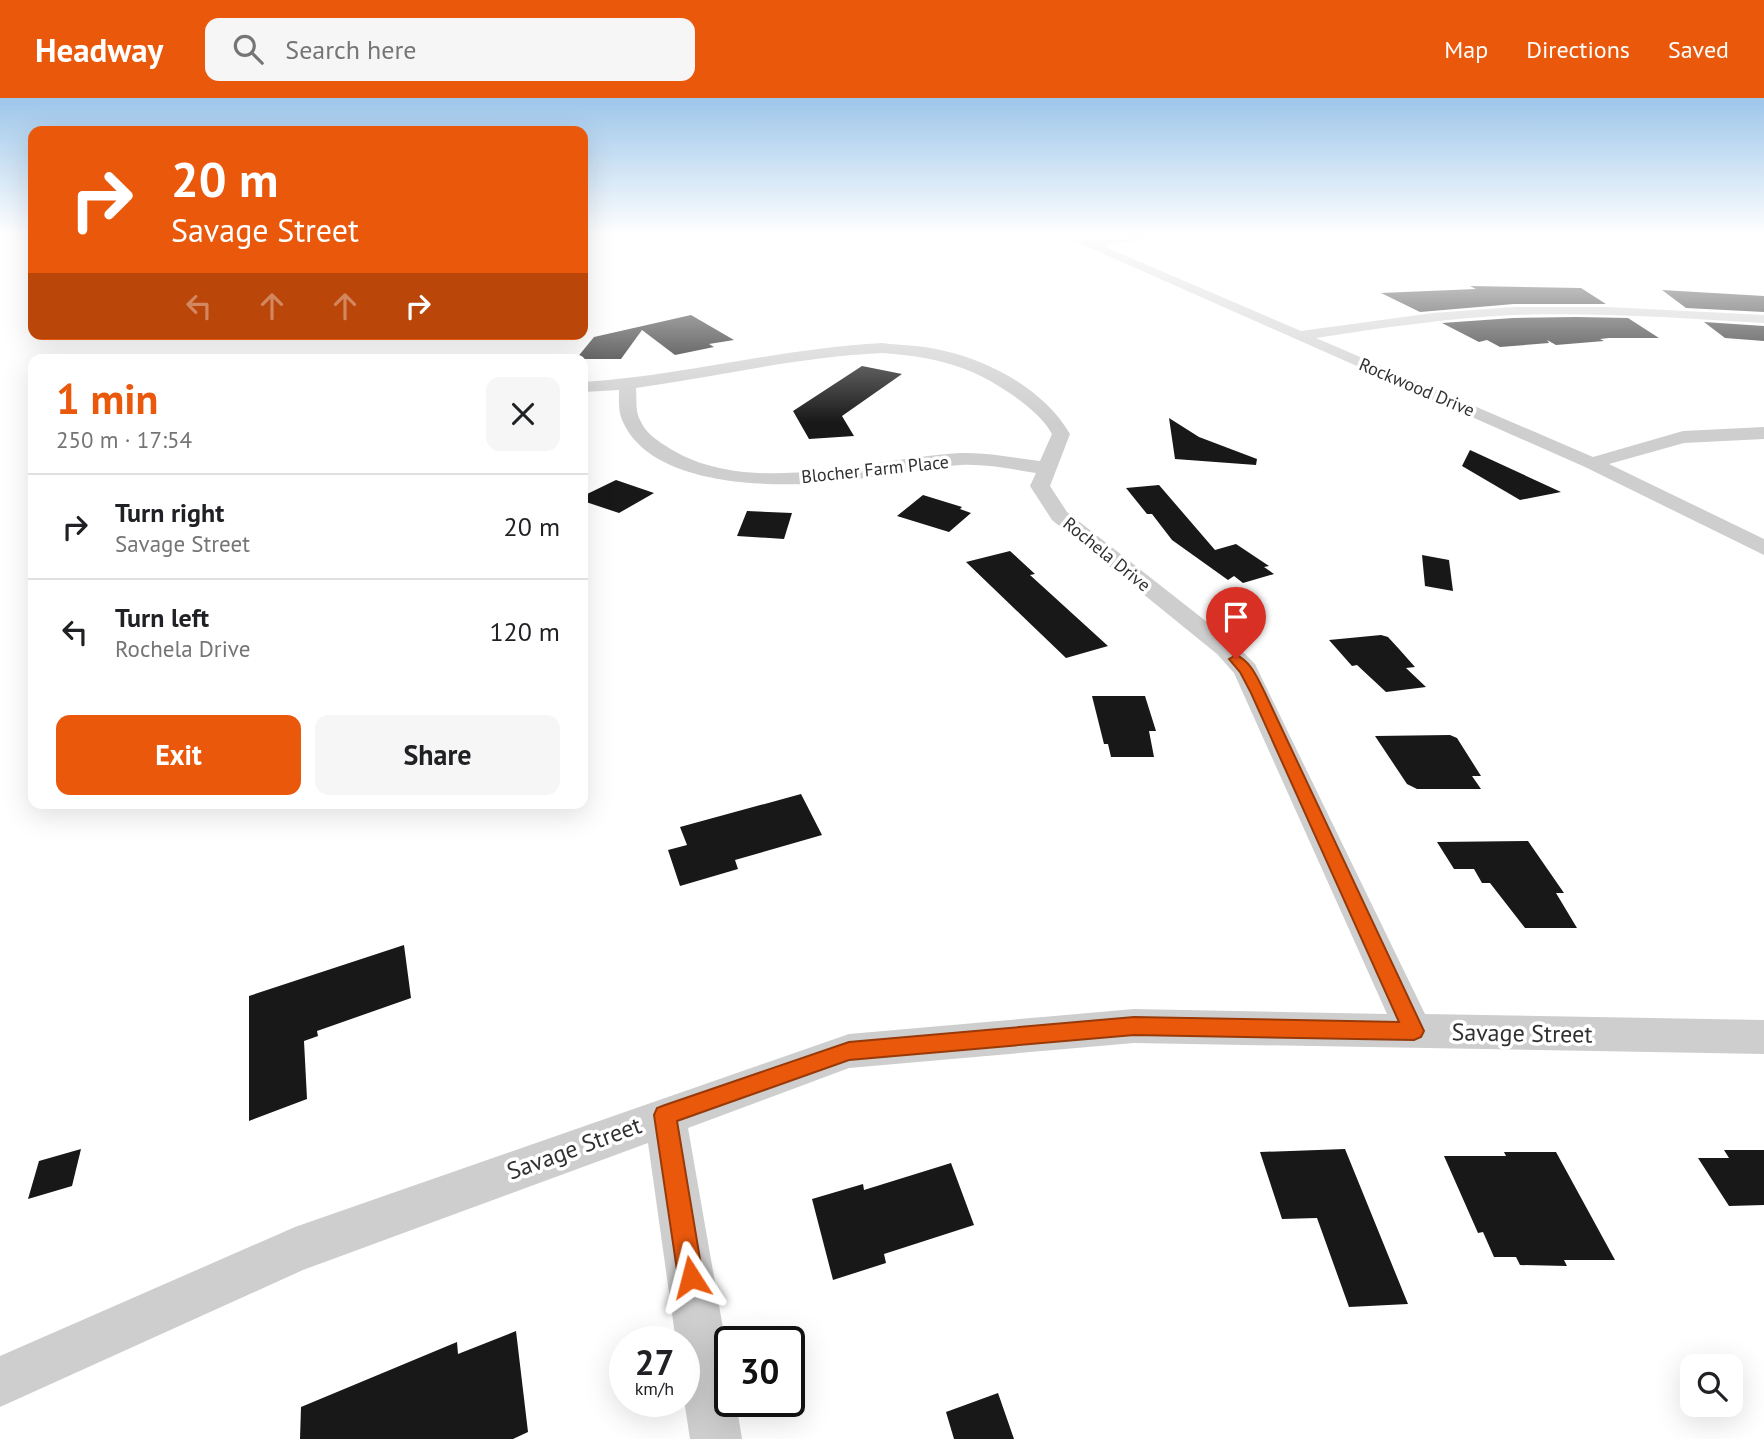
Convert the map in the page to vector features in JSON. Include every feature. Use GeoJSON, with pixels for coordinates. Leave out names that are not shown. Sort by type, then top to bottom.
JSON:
{"type":"FeatureCollection","features":[{"type":"Feature","properties":{"kind":"street","name":"Rockwood Drive"},"geometry":{"type":"LineString","coordinates":[[1212,298],[1592,463],[1764,548]]}},
{"type":"Feature","properties":{"kind":"street"},"geometry":{"type":"LineString","coordinates":[[1298,335],[1398,320],[1514,311],[1650,312],[1764,319]]}},
{"type":"Feature","properties":{"kind":"street","name":"Rochela Drive"},"geometry":{"type":"LineString","coordinates":[[588,387],[628,386],[836,351],[896,348],[931,353],[978,366],[1032,400],[1053,418],[1061,434],[1040,486],[1059,516],[1226,649],[1246,670],[1414,1031]]}},
{"type":"Feature","properties":{"kind":"street","name":"Blocher Farm Place"},"geometry":{"type":"LineString","coordinates":[[628,386],[630,420],[642,438],[661,454],[699,468],[775,478],[832,477],[963,459],[1046,468]]}},
{"type":"Feature","properties":{"kind":"street"},"geometry":{"type":"LineString","coordinates":[[1592,463],[1684,437],[1764,433]]}},
{"type":"Feature","properties":{"kind":"street","name":"Savage Street"},"geometry":{"type":"LineString","coordinates":[[0,1382],[295,1250],[849,1051],[1134,1026],[1764,1037]]}},
{"type":"Feature","properties":{"kind":"street"},"geometry":{"type":"LineString","coordinates":[[665,1115],[716,1439]]}},
{"type":"Feature","properties":{"kind":"building"},"geometry":{"type":"Polygon","coordinates":[[[1390,298],[1596,298],[1606,304],[1514,304],[1420,312],[1390,298]]]}},
{"type":"Feature","properties":{"kind":"building"},"geometry":{"type":"Polygon","coordinates":[[[1672,298],[1764,298],[1764,312],[1686,308],[1672,298]]]}},
{"type":"Feature","properties":{"kind":"building"},"geometry":{"type":"Polygon","coordinates":[[[691,315],[734,340],[709,344],[714,347],[675,355],[642,330],[621,359],[588,359],[588,354],[580,354],[594,337],[691,315]]]}},
{"type":"Feature","properties":{"kind":"building"},"geometry":{"type":"Polygon","coordinates":[[[1513,318],[1628,318],[1659,338],[1609,338],[1600,339],[1604,341],[1556,345],[1547,340],[1549,343],[1500,347],[1487,340],[1479,342],[1442,323],[1513,318]]]}},
{"type":"Feature","properties":{"kind":"building"},"geometry":{"type":"Polygon","coordinates":[[[1704,322],[1764,326],[1764,341],[1725,338],[1704,322]]]}},
{"type":"Feature","properties":{"kind":"building"},"geometry":{"type":"Polygon","coordinates":[[[862,366],[902,374],[842,416],[854,436],[809,439],[793,411],[862,366]]]}},
{"type":"Feature","properties":{"kind":"building"},"geometry":{"type":"Polygon","coordinates":[[[1169,418],[1199,437],[1257,459],[1256,465],[1175,459],[1169,418]]]}},
{"type":"Feature","properties":{"kind":"building"},"geometry":{"type":"Polygon","coordinates":[[[1470,450],[1561,492],[1520,500],[1462,466],[1470,450]]]}},
{"type":"Feature","properties":{"kind":"building"},"geometry":{"type":"Polygon","coordinates":[[[616,480],[654,493],[619,513],[588,503],[588,494],[616,480]]]}},
{"type":"Feature","properties":{"kind":"building"},"geometry":{"type":"Polygon","coordinates":[[[1159,485],[1215,550],[1236,544],[1269,566],[1264,567],[1274,574],[1243,583],[1234,576],[1228,580],[1172,540],[1152,514],[1147,514],[1126,488],[1159,485]]]}},
{"type":"Feature","properties":{"kind":"building"},"geometry":{"type":"Polygon","coordinates":[[[923,495],[962,507],[960,509],[971,513],[949,532],[897,516],[923,495]]]}},
{"type":"Feature","properties":{"kind":"building"},"geometry":{"type":"Polygon","coordinates":[[[747,511],[792,513],[784,539],[737,536],[747,511]]]}},
{"type":"Feature","properties":{"kind":"building"},"geometry":{"type":"Polygon","coordinates":[[[1010,551],[1035,574],[1030,575],[1108,646],[1066,658],[966,562],[1010,551]]]}},
{"type":"Feature","properties":{"kind":"building"},"geometry":{"type":"Polygon","coordinates":[[[1422,555],[1449,560],[1453,591],[1425,586],[1422,555]]]}},
{"type":"Feature","properties":{"kind":"building"},"geometry":{"type":"Polygon","coordinates":[[[1381,635],[1388,637],[1415,667],[1406,668],[1426,687],[1386,692],[1357,665],[1352,666],[1329,640],[1381,635]]]}},
{"type":"Feature","properties":{"kind":"building"},"geometry":{"type":"Polygon","coordinates":[[[1092,696],[1145,696],[1156,731],[1149,731],[1154,757],[1111,757],[1108,744],[1104,744],[1092,696]]]}},
{"type":"Feature","properties":{"kind":"building"},"geometry":{"type":"Polygon","coordinates":[[[1450,735],[1457,738],[1481,776],[1472,776],[1481,789],[1417,789],[1407,784],[1375,736],[1450,735]]]}},
{"type":"Feature","properties":{"kind":"building"},"geometry":{"type":"Polygon","coordinates":[[[801,794],[822,835],[735,860],[738,869],[680,886],[668,850],[687,845],[680,827],[801,794]]]}},
{"type":"Feature","properties":{"kind":"building"},"geometry":{"type":"Polygon","coordinates":[[[1528,841],[1564,893],[1556,893],[1577,928],[1525,928],[1490,883],[1482,883],[1474,869],[1454,869],[1437,842],[1528,841]]]}},
{"type":"Feature","properties":{"kind":"building"},"geometry":{"type":"Polygon","coordinates":[[[404,945],[411,998],[317,1031],[318,1036],[304,1041],[307,1099],[249,1121],[249,996],[404,945]]]}},
{"type":"Feature","properties":{"kind":"building"},"geometry":{"type":"Polygon","coordinates":[[[81,1149],[72,1186],[28,1199],[39,1161],[81,1149]]]}},
{"type":"Feature","properties":{"kind":"building"},"geometry":{"type":"Polygon","coordinates":[[[1345,1149],[1408,1304],[1349,1307],[1317,1218],[1282,1219],[1260,1152],[1345,1149]]]}},
{"type":"Feature","properties":{"kind":"building"},"geometry":{"type":"Polygon","coordinates":[[[1724,1150],[1764,1150],[1764,1205],[1729,1206],[1698,1158],[1729,1158],[1724,1150]]]}},
{"type":"Feature","properties":{"kind":"building"},"geometry":{"type":"Polygon","coordinates":[[[1504,1152],[1556,1152],[1615,1260],[1564,1260],[1567,1266],[1520,1265],[1516,1257],[1494,1257],[1483,1232],[1478,1233],[1444,1156],[1506,1156],[1504,1152]]]}},
{"type":"Feature","properties":{"kind":"building"},"geometry":{"type":"Polygon","coordinates":[[[951,1163],[974,1225],[884,1254],[886,1263],[833,1280],[812,1199],[863,1184],[864,1190],[951,1163]]]}},
{"type":"Feature","properties":{"kind":"building"},"geometry":{"type":"Polygon","coordinates":[[[516,1331],[528,1432],[513,1439],[300,1439],[301,1407],[457,1342],[458,1354],[516,1331]]]}},
{"type":"Feature","properties":{"kind":"building"},"geometry":{"type":"Polygon","coordinates":[[[998,1393],[1014,1439],[954,1439],[946,1412],[998,1393]]]}},
{"type":"Feature","properties":{"kind":"route"},"geometry":{"type":"LineString","coordinates":[[691,1277],[665,1115],[775,1075],[849,1051],[1134,1026],[1414,1031],[1258,693],[1246,670],[1236,659]]}}]}
